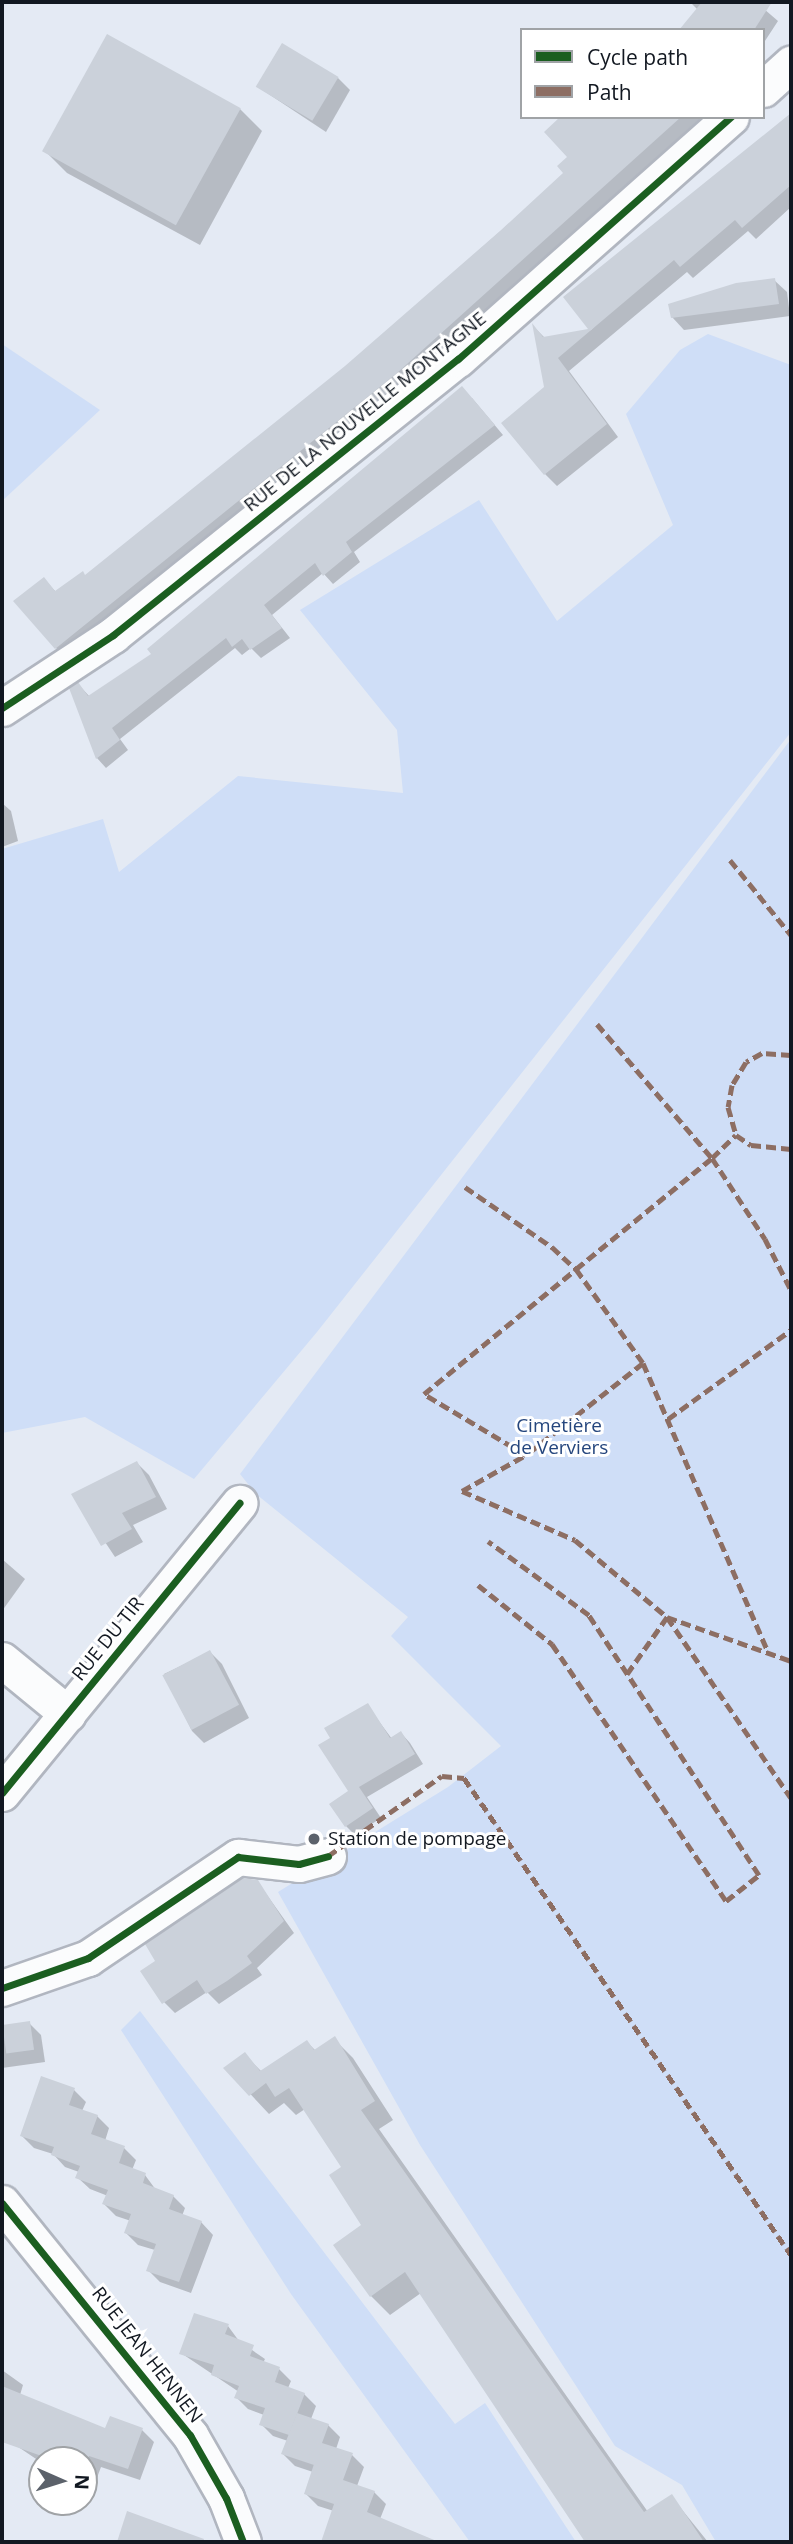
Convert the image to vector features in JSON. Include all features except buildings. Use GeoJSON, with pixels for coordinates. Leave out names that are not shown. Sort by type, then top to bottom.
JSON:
{"type":"FeatureCollection","features":[{"type":"Feature","properties":{"kind":"street"},"geometry":{"type":"LineString","coordinates":[[765,87],[791,64]]}},
{"type":"Feature","properties":{"kind":"street","name":"RUE DE LA NOUVELLE MONTAGNE"},"geometry":{"type":"LineString","coordinates":[[2,708],[113,635],[437,376],[729,119]]}},
{"type":"Feature","properties":{"kind":"street","name":"RUE DU TIR"},"geometry":{"type":"LineString","coordinates":[[2,1793],[239,1503]]}},
{"type":"Feature","properties":{"kind":"street"},"geometry":{"type":"LineString","coordinates":[[2,1660],[68,1714]]}},
{"type":"Feature","properties":{"kind":"street"},"geometry":{"type":"LineString","coordinates":[[2,1988],[88,1958],[238,1857],[299,1864],[328,1856]]}},
{"type":"Feature","properties":{"kind":"street","name":"RUE JEAN HENNEN"},"geometry":{"type":"LineString","coordinates":[[2,2203],[190,2435],[226,2498],[243,2542]]}},
{"type":"Feature","properties":{"kind":"green space"},"geometry":{"type":"Polygon","coordinates":[[[708,334],[791,365],[791,732],[317,1332],[194,1479],[85,1417],[2,1433],[2,849],[103,819],[119,872],[238,776],[403,793],[397,730],[300,610],[479,500],[557,621],[673,525],[626,414],[680,350],[708,334]]]}},
{"type":"Feature","properties":{"kind":"green space"},"geometry":{"type":"Polygon","coordinates":[[[2,344],[100,410],[2,501],[2,344]]]}},
{"type":"Feature","properties":{"kind":"green space","name":"Cimetière de Verviers"},"geometry":{"type":"Polygon","coordinates":[[[791,739],[791,2542],[716,2542],[682,2485],[615,2446],[420,2145],[278,1892],[448,1787],[501,1746],[391,1636],[408,1617],[256,1494],[240,1474],[791,739]]]}},
{"type":"Feature","properties":{"kind":"green space"},"geometry":{"type":"Polygon","coordinates":[[[140,2011],[455,2424],[485,2403],[576,2542],[470,2542],[291,2294],[121,2030],[140,2011]]]}},
{"type":"Feature","properties":{"kind":"marked path"},"geometry":{"type":"LineString","coordinates":[[730,860],[791,935]]}},
{"type":"Feature","properties":{"kind":"marked path"},"geometry":{"type":"LineString","coordinates":[[597,1024],[712,1158],[765,1239],[791,1290]]}},
{"type":"Feature","properties":{"kind":"marked path"},"geometry":{"type":"LineString","coordinates":[[791,1055],[762,1053],[746,1062],[732,1085],[728,1107],[736,1135],[751,1145],[791,1149]]}},
{"type":"Feature","properties":{"kind":"marked path"},"geometry":{"type":"LineString","coordinates":[[465,1187],[552,1247],[576,1269],[643,1363],[526,1455],[424,1394],[576,1269],[712,1158],[736,1135]]}},
{"type":"Feature","properties":{"kind":"marked path"},"geometry":{"type":"LineString","coordinates":[[668,1419],[791,1330]]}},
{"type":"Feature","properties":{"kind":"marked path"},"geometry":{"type":"LineString","coordinates":[[643,1363],[768,1652]]}},
{"type":"Feature","properties":{"kind":"marked path"},"geometry":{"type":"LineString","coordinates":[[462,1491],[526,1455]]}},
{"type":"Feature","properties":{"kind":"marked path"},"geometry":{"type":"LineString","coordinates":[[462,1491],[575,1540],[667,1617],[791,1661]]}},
{"type":"Feature","properties":{"kind":"marked path"},"geometry":{"type":"LineString","coordinates":[[478,1585],[552,1644],[726,1901],[759,1875],[589,1615],[488,1541]]}},
{"type":"Feature","properties":{"kind":"marked path"},"geometry":{"type":"LineString","coordinates":[[627,1674],[667,1617],[791,1798]]}},
{"type":"Feature","properties":{"kind":"marked path"},"geometry":{"type":"LineString","coordinates":[[328,1856],[442,1776],[464,1778],[791,2255]]}},
{"type":"Feature","properties":{"kind":"cycle path"},"geometry":{"type":"LineString","coordinates":[[2,708],[113,635],[458,359],[729,119]]}},
{"type":"Feature","properties":{"kind":"cycle path"},"geometry":{"type":"LineString","coordinates":[[2,1793],[239,1503]]}},
{"type":"Feature","properties":{"kind":"cycle path"},"geometry":{"type":"LineString","coordinates":[[2,1988],[88,1958],[238,1857],[299,1864],[328,1856]]}},
{"type":"Feature","properties":{"kind":"cycle path"},"geometry":{"type":"LineString","coordinates":[[2,2203],[190,2435],[226,2498],[243,2542]]}},
{"type":"Feature","properties":{"kind":"place","name":"Station de pompage"},"geometry":{"type":"Point","coordinates":[314,1839]}}]}
